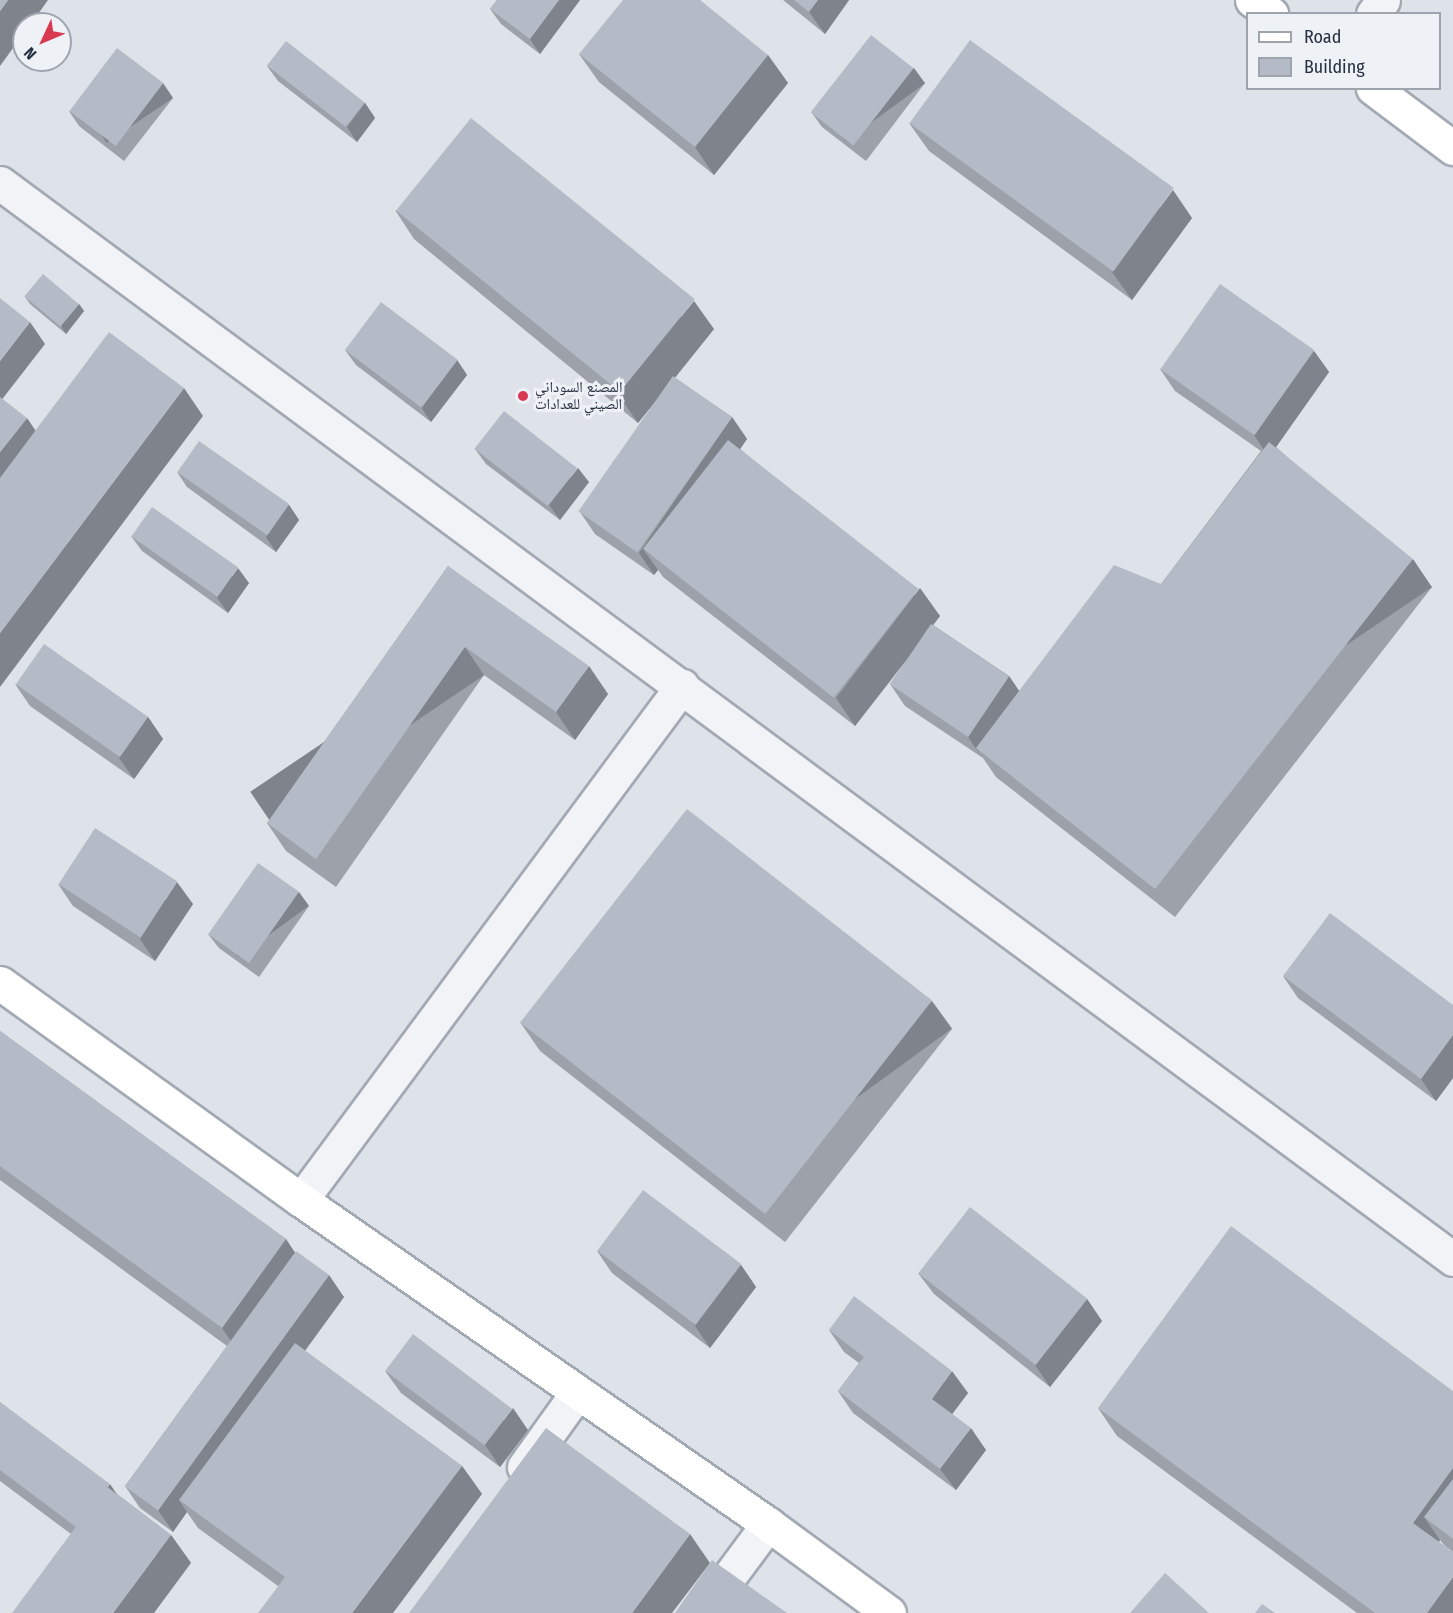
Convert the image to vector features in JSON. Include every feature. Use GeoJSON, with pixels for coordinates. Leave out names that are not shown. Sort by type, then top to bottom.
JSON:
{"type":"FeatureCollection","features":[{"type":"Feature","properties":{"kind":"street"},"geometry":{"type":"LineString","coordinates":[[1252,0],[1267,12]]}},
{"type":"Feature","properties":{"kind":"street"},"geometry":{"type":"LineString","coordinates":[[1376,90],[1453,148]]}},
{"type":"Feature","properties":{"kind":"street"},"geometry":{"type":"LineString","coordinates":[[0,183],[682,686],[1453,1260]]}},
{"type":"Feature","properties":{"kind":"street"},"geometry":{"type":"LineString","coordinates":[[301,1200],[682,686]]}},
{"type":"Feature","properties":{"kind":"street"},"geometry":{"type":"LineString","coordinates":[[0,983],[301,1200],[768,1524],[889,1613]]}},
{"type":"Feature","properties":{"kind":"street"},"geometry":{"type":"LineString","coordinates":[[508,1489],[577,1393]]}},
{"type":"Feature","properties":{"kind":"street"},"geometry":{"type":"LineString","coordinates":[[702,1613],[768,1524]]}},
{"type":"Feature","properties":{"kind":"building"},"geometry":{"type":"Polygon","coordinates":[[[0,0],[8,0],[0,11],[0,0]]]}},
{"type":"Feature","properties":{"kind":"building"},"geometry":{"type":"Polygon","coordinates":[[[497,0],[559,0],[530,39],[490,9],[497,0]]]}},
{"type":"Feature","properties":{"kind":"building"},"geometry":{"type":"Polygon","coordinates":[[[623,0],[700,0],[768,55],[695,147],[579,54],[623,0]]]}},
{"type":"Feature","properties":{"kind":"building"},"geometry":{"type":"Polygon","coordinates":[[[794,0],[818,0],[809,12],[794,0]]]}},
{"type":"Feature","properties":{"kind":"building"},"geometry":{"type":"Polygon","coordinates":[[[871,35],[914,68],[853,145],[811,112],[871,35]]]}},
{"type":"Feature","properties":{"kind":"building"},"geometry":{"type":"Polygon","coordinates":[[[970,40],[1174,188],[1113,271],[909,123],[970,40]]]}},
{"type":"Feature","properties":{"kind":"building"},"geometry":{"type":"Polygon","coordinates":[[[286,41],[365,103],[346,127],[267,65],[286,41]]]}},
{"type":"Feature","properties":{"kind":"building"},"geometry":{"type":"Polygon","coordinates":[[[117,48],[163,83],[116,146],[69,111],[117,48]]]}},
{"type":"Feature","properties":{"kind":"building"},"geometry":{"type":"Polygon","coordinates":[[[471,118],[695,299],[620,392],[396,210],[471,118]]]}},
{"type":"Feature","properties":{"kind":"building"},"geometry":{"type":"Polygon","coordinates":[[[43,274],[79,304],[60,326],[24,296],[43,274]]]}},
{"type":"Feature","properties":{"kind":"building"},"geometry":{"type":"Polygon","coordinates":[[[1220,284],[1314,350],[1255,435],[1160,369],[1220,284]]]}},
{"type":"Feature","properties":{"kind":"building"},"geometry":{"type":"Polygon","coordinates":[[[0,298],[30,322],[0,361],[0,298]]]}},
{"type":"Feature","properties":{"kind":"building"},"geometry":{"type":"Polygon","coordinates":[[[381,302],[458,360],[422,408],[345,350],[381,302]]]}},
{"type":"Feature","properties":{"kind":"building"},"geometry":{"type":"Polygon","coordinates":[[[109,332],[184,388],[0,633],[0,478],[109,332]]]}},
{"type":"Feature","properties":{"kind":"building"},"geometry":{"type":"Polygon","coordinates":[[[673,376],[732,417],[637,552],[578,511],[673,376]]]}},
{"type":"Feature","properties":{"kind":"building"},"geometry":{"type":"Polygon","coordinates":[[[0,397],[27,418],[0,452],[0,397]]]}},
{"type":"Feature","properties":{"kind":"building"},"geometry":{"type":"Polygon","coordinates":[[[504,411],[577,468],[548,506],[474,449],[504,411]]]}},
{"type":"Feature","properties":{"kind":"building"},"geometry":{"type":"Polygon","coordinates":[[[728,440],[919,589],[834,698],[643,549],[728,440]]]}},
{"type":"Feature","properties":{"kind":"building"},"geometry":{"type":"Polygon","coordinates":[[[199,441],[289,504],[267,535],[177,472],[199,441]]]}},
{"type":"Feature","properties":{"kind":"building"},"geometry":{"type":"Polygon","coordinates":[[[1269,442],[1413,559],[1155,889],[976,748],[1114,565],[1161,584],[1269,442]]]}},
{"type":"Feature","properties":{"kind":"building"},"geometry":{"type":"Polygon","coordinates":[[[152,507],[238,567],[217,597],[131,536],[152,507]]]}},
{"type":"Feature","properties":{"kind":"building"},"geometry":{"type":"Polygon","coordinates":[[[448,566],[589,666],[556,712],[465,647],[316,859],[267,823],[448,566]]]}},
{"type":"Feature","properties":{"kind":"building"},"geometry":{"type":"Polygon","coordinates":[[[931,624],[1009,677],[968,737],[890,685],[931,624]]]}},
{"type":"Feature","properties":{"kind":"building"},"geometry":{"type":"Polygon","coordinates":[[[44,644],[148,717],[120,757],[16,684],[44,644]]]}},
{"type":"Feature","properties":{"kind":"building"},"geometry":{"type":"Polygon","coordinates":[[[687,809],[932,1000],[765,1214],[520,1023],[687,809]]]}},
{"type":"Feature","properties":{"kind":"building"},"geometry":{"type":"Polygon","coordinates":[[[95,828],[177,881],[141,938],[59,884],[95,828]]]}},
{"type":"Feature","properties":{"kind":"building"},"geometry":{"type":"Polygon","coordinates":[[[258,863],[299,892],[249,963],[208,934],[258,863]]]}},
{"type":"Feature","properties":{"kind":"building"},"geometry":{"type":"Polygon","coordinates":[[[1330,913],[1453,1005],[1453,1035],[1421,1079],[1283,976],[1330,913]]]}},
{"type":"Feature","properties":{"kind":"building"},"geometry":{"type":"Polygon","coordinates":[[[0,1031],[286,1239],[222,1328],[0,1166],[0,1031]]]}},
{"type":"Feature","properties":{"kind":"building"},"geometry":{"type":"Polygon","coordinates":[[[643,1190],[741,1264],[695,1325],[597,1251],[643,1190]]]}},
{"type":"Feature","properties":{"kind":"building"},"geometry":{"type":"Polygon","coordinates":[[[970,1207],[1087,1299],[1036,1365],[918,1273],[970,1207]]]}},
{"type":"Feature","properties":{"kind":"building"},"geometry":{"type":"Polygon","coordinates":[[[1231,1226],[1453,1391],[1453,1468],[1413,1523],[1453,1552],[1453,1577],[1427,1613],[1375,1613],[1098,1408],[1231,1226]]]}},
{"type":"Feature","properties":{"kind":"building"},"geometry":{"type":"Polygon","coordinates":[[[296,1251],[329,1275],[158,1511],[125,1486],[296,1251]]]}},
{"type":"Feature","properties":{"kind":"building"},"geometry":{"type":"Polygon","coordinates":[[[854,1296],[952,1371],[932,1399],[971,1428],[940,1469],[838,1391],[864,1357],[829,1330],[854,1296]]]}},
{"type":"Feature","properties":{"kind":"building"},"geometry":{"type":"Polygon","coordinates":[[[413,1334],[512,1409],[484,1445],[385,1371],[413,1334]]]}},
{"type":"Feature","properties":{"kind":"building"},"geometry":{"type":"Polygon","coordinates":[[[295,1343],[462,1466],[352,1613],[258,1613],[285,1577],[179,1500],[295,1343]]]}},
{"type":"Feature","properties":{"kind":"building"},"geometry":{"type":"Polygon","coordinates":[[[0,1402],[110,1484],[106,1486],[76,1527],[0,1470],[0,1402]]]}},
{"type":"Feature","properties":{"kind":"building"},"geometry":{"type":"Polygon","coordinates":[[[546,1428],[690,1534],[632,1613],[409,1613],[546,1428]]]}},
{"type":"Feature","properties":{"kind":"building"},"geometry":{"type":"Polygon","coordinates":[[[1453,1479],[1453,1539],[1424,1517],[1453,1479]]]}},
{"type":"Feature","properties":{"kind":"building"},"geometry":{"type":"Polygon","coordinates":[[[106,1486],[171,1535],[113,1613],[12,1613],[106,1486]]]}},
{"type":"Feature","properties":{"kind":"building"},"geometry":{"type":"Polygon","coordinates":[[[712,1560],[787,1613],[675,1613],[712,1560]]]}},
{"type":"Feature","properties":{"kind":"building"},"geometry":{"type":"Polygon","coordinates":[[[1165,1573],[1209,1613],[1130,1613],[1165,1573]]]}},
{"type":"Feature","properties":{"kind":"building"},"geometry":{"type":"Polygon","coordinates":[[[1262,1604],[1275,1613],[1255,1613],[1262,1604]]]}},
{"type":"Feature","properties":{"kind":"place","name":"المصنع السوداني الصيني للعدادات"},"geometry":{"type":"Point","coordinates":[523,396]}}]}
